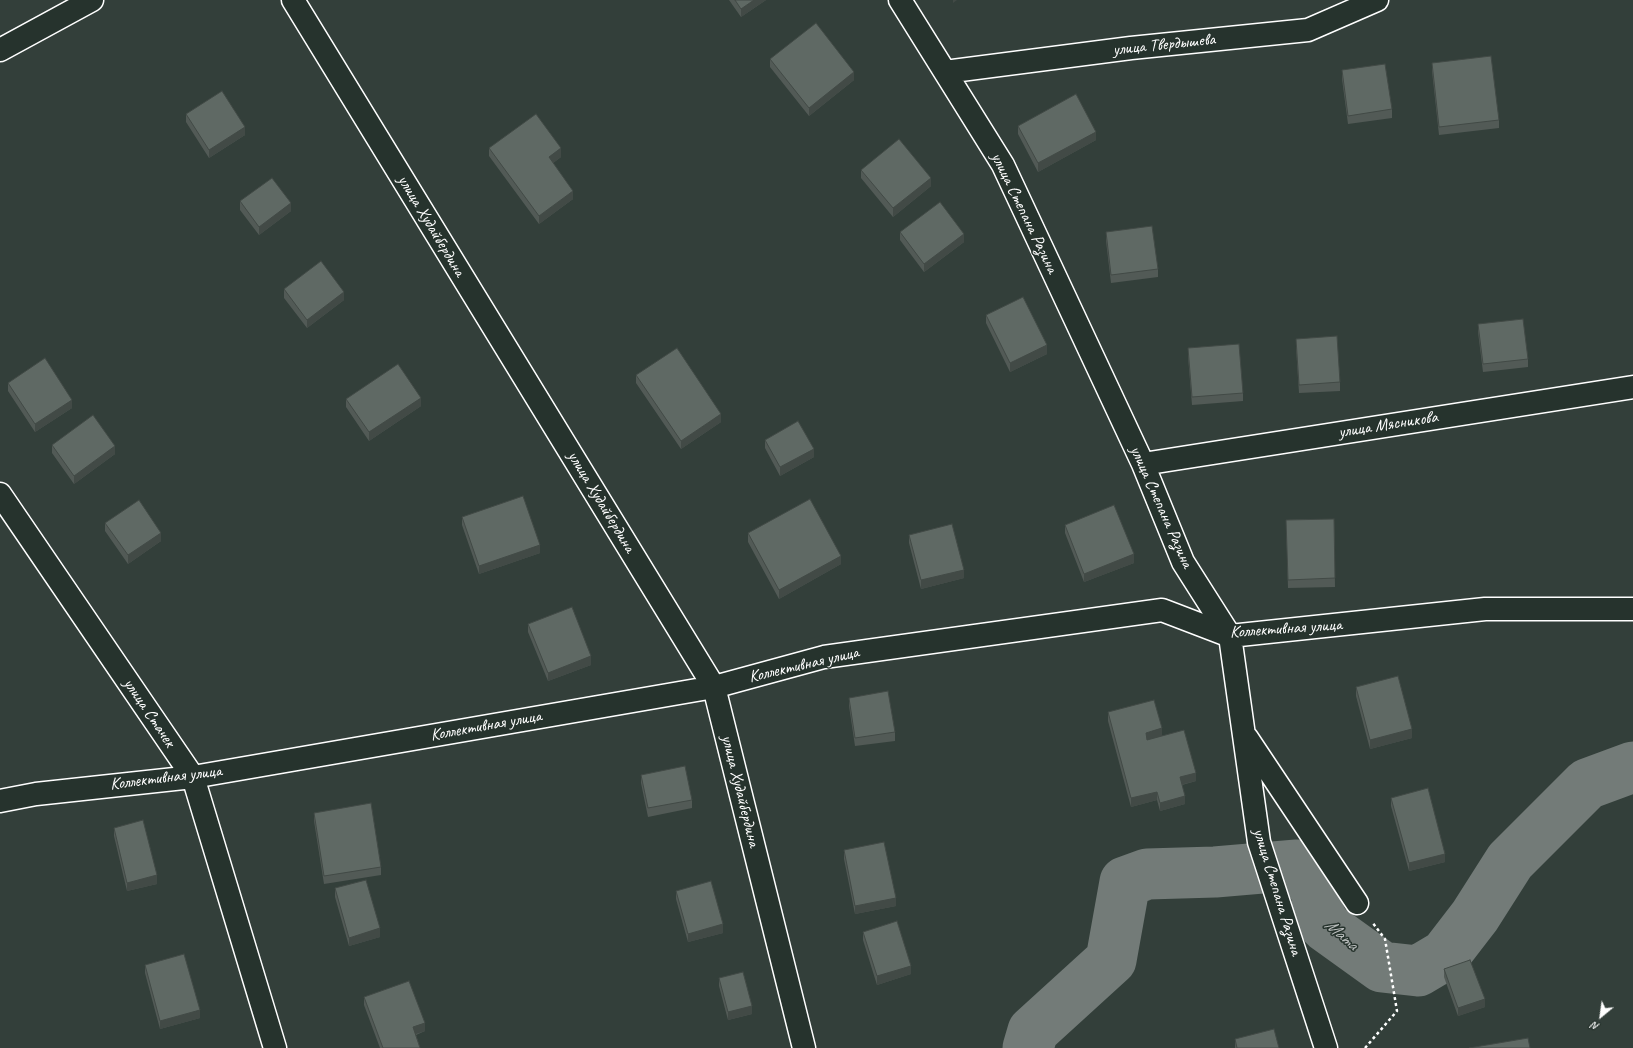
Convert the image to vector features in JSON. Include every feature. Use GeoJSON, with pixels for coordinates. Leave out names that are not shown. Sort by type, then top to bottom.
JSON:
{"type":"FeatureCollection","features":[{"type":"Feature","properties":{"kind":"street"},"geometry":{"type":"LineString","coordinates":[[0,50],[92,0]]}},
{"type":"Feature","properties":{"kind":"street","name":"улица Худайбердина"},"geometry":{"type":"LineString","coordinates":[[293,0],[714,687],[804,1048]]}},
{"type":"Feature","properties":{"kind":"street","name":"улица Степана Разина"},"geometry":{"type":"LineString","coordinates":[[900,0],[1003,165],[1143,464],[1184,562],[1230,636],[1259,842],[1326,1048]]}},
{"type":"Feature","properties":{"kind":"street","name":"улица Твердышева"},"geometry":{"type":"LineString","coordinates":[[945,72],[1131,48],[1308,30],[1377,0]]}},
{"type":"Feature","properties":{"kind":"street","name":"улица Мясникова"},"geometry":{"type":"LineString","coordinates":[[1143,464],[1633,387]]}},
{"type":"Feature","properties":{"kind":"street","name":"улица Стачек"},"geometry":{"type":"LineString","coordinates":[[0,494],[193,777],[276,1048]]}},
{"type":"Feature","properties":{"kind":"street","name":"Коллективная улица"},"geometry":{"type":"LineString","coordinates":[[0,801],[36,794],[193,777],[714,687],[824,657],[1162,610],[1230,636],[1486,609],[1633,609]]}},
{"type":"Feature","properties":{"kind":"street"},"geometry":{"type":"LineString","coordinates":[[1244,734],[1357,903]]}},
{"type":"Feature","properties":{"kind":"path"},"geometry":{"type":"LineString","coordinates":[[1365,1048],[1398,1010],[1385,939]]}},
{"type":"Feature","properties":{"kind":"building"},"geometry":{"type":"Polygon","coordinates":[[[735,0],[754,0],[741,9],[735,0]]]}},
{"type":"Feature","properties":{"kind":"building"},"geometry":{"type":"Polygon","coordinates":[[[816,23],[854,72],[809,108],[770,59],[816,23]]]}},
{"type":"Feature","properties":{"kind":"building"},"geometry":{"type":"Polygon","coordinates":[[[1491,56],[1499,120],[1439,127],[1432,63],[1491,56]]]}},
{"type":"Feature","properties":{"kind":"building"},"geometry":{"type":"Polygon","coordinates":[[[1385,64],[1392,109],[1348,116],[1342,70],[1385,64]]]}},
{"type":"Feature","properties":{"kind":"building"},"geometry":{"type":"Polygon","coordinates":[[[222,91],[245,127],[209,150],[186,114],[222,91]]]}},
{"type":"Feature","properties":{"kind":"building"},"geometry":{"type":"Polygon","coordinates":[[[1076,94],[1096,132],[1038,163],[1018,126],[1076,94]]]}},
{"type":"Feature","properties":{"kind":"building"},"geometry":{"type":"Polygon","coordinates":[[[536,114],[561,148],[549,157],[573,191],[539,216],[489,148],[536,114]]]}},
{"type":"Feature","properties":{"kind":"building"},"geometry":{"type":"Polygon","coordinates":[[[899,139],[931,178],[893,208],[861,170],[899,139]]]}},
{"type":"Feature","properties":{"kind":"building"},"geometry":{"type":"Polygon","coordinates":[[[272,178],[291,203],[259,227],[240,201],[272,178]]]}},
{"type":"Feature","properties":{"kind":"building"},"geometry":{"type":"Polygon","coordinates":[[[940,202],[964,234],[924,264],[900,232],[940,202]]]}},
{"type":"Feature","properties":{"kind":"building"},"geometry":{"type":"Polygon","coordinates":[[[1152,226],[1158,269],[1111,275],[1106,232],[1152,226]]]}},
{"type":"Feature","properties":{"kind":"building"},"geometry":{"type":"Polygon","coordinates":[[[321,261],[344,292],[307,320],[284,289],[321,261]]]}},
{"type":"Feature","properties":{"kind":"building"},"geometry":{"type":"Polygon","coordinates":[[[1023,297],[1047,345],[1010,363],[986,315],[1023,297]]]}},
{"type":"Feature","properties":{"kind":"building"},"geometry":{"type":"Polygon","coordinates":[[[1523,319],[1528,359],[1483,364],[1478,324],[1523,319]]]}},
{"type":"Feature","properties":{"kind":"building"},"geometry":{"type":"Polygon","coordinates":[[[1337,336],[1340,382],[1299,385],[1296,339],[1337,336]]]}},
{"type":"Feature","properties":{"kind":"building"},"geometry":{"type":"Polygon","coordinates":[[[1239,344],[1243,393],[1192,397],[1188,348],[1239,344]]]}},
{"type":"Feature","properties":{"kind":"building"},"geometry":{"type":"Polygon","coordinates":[[[677,348],[721,414],[681,441],[636,375],[677,348]]]}},
{"type":"Feature","properties":{"kind":"building"},"geometry":{"type":"Polygon","coordinates":[[[45,358],[72,400],[35,424],[8,383],[45,358]]]}},
{"type":"Feature","properties":{"kind":"building"},"geometry":{"type":"Polygon","coordinates":[[[398,364],[421,398],[369,432],[346,399],[398,364]]]}},
{"type":"Feature","properties":{"kind":"building"},"geometry":{"type":"Polygon","coordinates":[[[93,415],[115,446],[74,476],[52,445],[93,415]]]}},
{"type":"Feature","properties":{"kind":"building"},"geometry":{"type":"Polygon","coordinates":[[[798,421],[814,449],[780,467],[765,440],[798,421]]]}},
{"type":"Feature","properties":{"kind":"building"},"geometry":{"type":"Polygon","coordinates":[[[523,496],[540,545],[479,566],[462,517],[523,496]]]}},
{"type":"Feature","properties":{"kind":"building"},"geometry":{"type":"Polygon","coordinates":[[[810,499],[841,556],[779,590],[748,533],[810,499]]]}},
{"type":"Feature","properties":{"kind":"building"},"geometry":{"type":"Polygon","coordinates":[[[139,500],[161,533],[128,555],[105,523],[139,500]]]}},
{"type":"Feature","properties":{"kind":"building"},"geometry":{"type":"Polygon","coordinates":[[[1114,505],[1134,554],[1084,574],[1065,525],[1114,505]]]}},
{"type":"Feature","properties":{"kind":"building"},"geometry":{"type":"Polygon","coordinates":[[[1334,519],[1335,578],[1288,580],[1286,520],[1334,519]]]}},
{"type":"Feature","properties":{"kind":"building"},"geometry":{"type":"Polygon","coordinates":[[[952,524],[964,570],[921,580],[909,535],[952,524]]]}},
{"type":"Feature","properties":{"kind":"building"},"geometry":{"type":"Polygon","coordinates":[[[572,607],[591,656],[548,673],[528,624],[572,607]]]}},
{"type":"Feature","properties":{"kind":"building"},"geometry":{"type":"Polygon","coordinates":[[[1398,676],[1412,729],[1370,740],[1356,687],[1398,676]]]}},
{"type":"Feature","properties":{"kind":"building"},"geometry":{"type":"Polygon","coordinates":[[[888,691],[895,732],[855,738],[849,698],[888,691]]]}},
{"type":"Feature","properties":{"kind":"building"},"geometry":{"type":"Polygon","coordinates":[[[1154,700],[1162,728],[1146,733],[1147,740],[1184,730],[1196,773],[1180,777],[1185,796],[1160,803],[1157,792],[1131,798],[1108,712],[1154,700]]]}},
{"type":"Feature","properties":{"kind":"building"},"geometry":{"type":"Polygon","coordinates":[[[685,766],[692,800],[648,808],[641,775],[685,766]]]}},
{"type":"Feature","properties":{"kind":"building"},"geometry":{"type":"Polygon","coordinates":[[[1428,788],[1445,854],[1409,863],[1391,798],[1428,788]]]}},
{"type":"Feature","properties":{"kind":"building"},"geometry":{"type":"Polygon","coordinates":[[[371,803],[381,867],[324,876],[314,813],[371,803]]]}},
{"type":"Feature","properties":{"kind":"building"},"geometry":{"type":"Polygon","coordinates":[[[143,820],[157,875],[127,883],[114,828],[143,820]]]}},
{"type":"Feature","properties":{"kind":"building"},"geometry":{"type":"Polygon","coordinates":[[[884,842],[896,898],[855,906],[844,850],[884,842]]]}},
{"type":"Feature","properties":{"kind":"building"},"geometry":{"type":"Polygon","coordinates":[[[366,880],[380,928],[349,938],[335,888],[366,880]]]}},
{"type":"Feature","properties":{"kind":"building"},"geometry":{"type":"Polygon","coordinates":[[[711,881],[723,924],[688,934],[676,891],[711,881]]]}},
{"type":"Feature","properties":{"kind":"building"},"geometry":{"type":"Polygon","coordinates":[[[897,921],[911,966],[877,976],[863,932],[897,921]]]}},
{"type":"Feature","properties":{"kind":"building"},"geometry":{"type":"Polygon","coordinates":[[[184,954],[200,1010],[160,1021],[145,965],[184,954]]]}},
{"type":"Feature","properties":{"kind":"building"},"geometry":{"type":"Polygon","coordinates":[[[1470,960],[1485,999],[1458,1008],[1444,969],[1470,960]]]}},
{"type":"Feature","properties":{"kind":"building"},"geometry":{"type":"Polygon","coordinates":[[[743,972],[752,1006],[728,1012],[719,978],[743,972]]]}},
{"type":"Feature","properties":{"kind":"building"},"geometry":{"type":"Polygon","coordinates":[[[409,981],[425,1023],[413,1027],[420,1048],[383,1048],[364,997],[409,981]]]}},
{"type":"Feature","properties":{"kind":"building"},"geometry":{"type":"Polygon","coordinates":[[[1274,1029],[1279,1048],[1237,1048],[1235,1039],[1274,1029]]]}},
{"type":"Feature","properties":{"kind":"building"},"geometry":{"type":"Polygon","coordinates":[[[1528,1038],[1530,1048],[1469,1048],[1528,1038]]]}},
{"type":"Feature","properties":{"kind":"waterway","name":"Мата"},"geometry":{"type":"LineString","coordinates":[[1028,1048],[1033,1031],[1111,960],[1125,882],[1147,874],[1215,872],[1297,865],[1317,891],[1317,909],[1325,926],[1382,967],[1418,971],[1445,955],[1475,916],[1510,861],[1587,784],[1633,767]]}}]}
